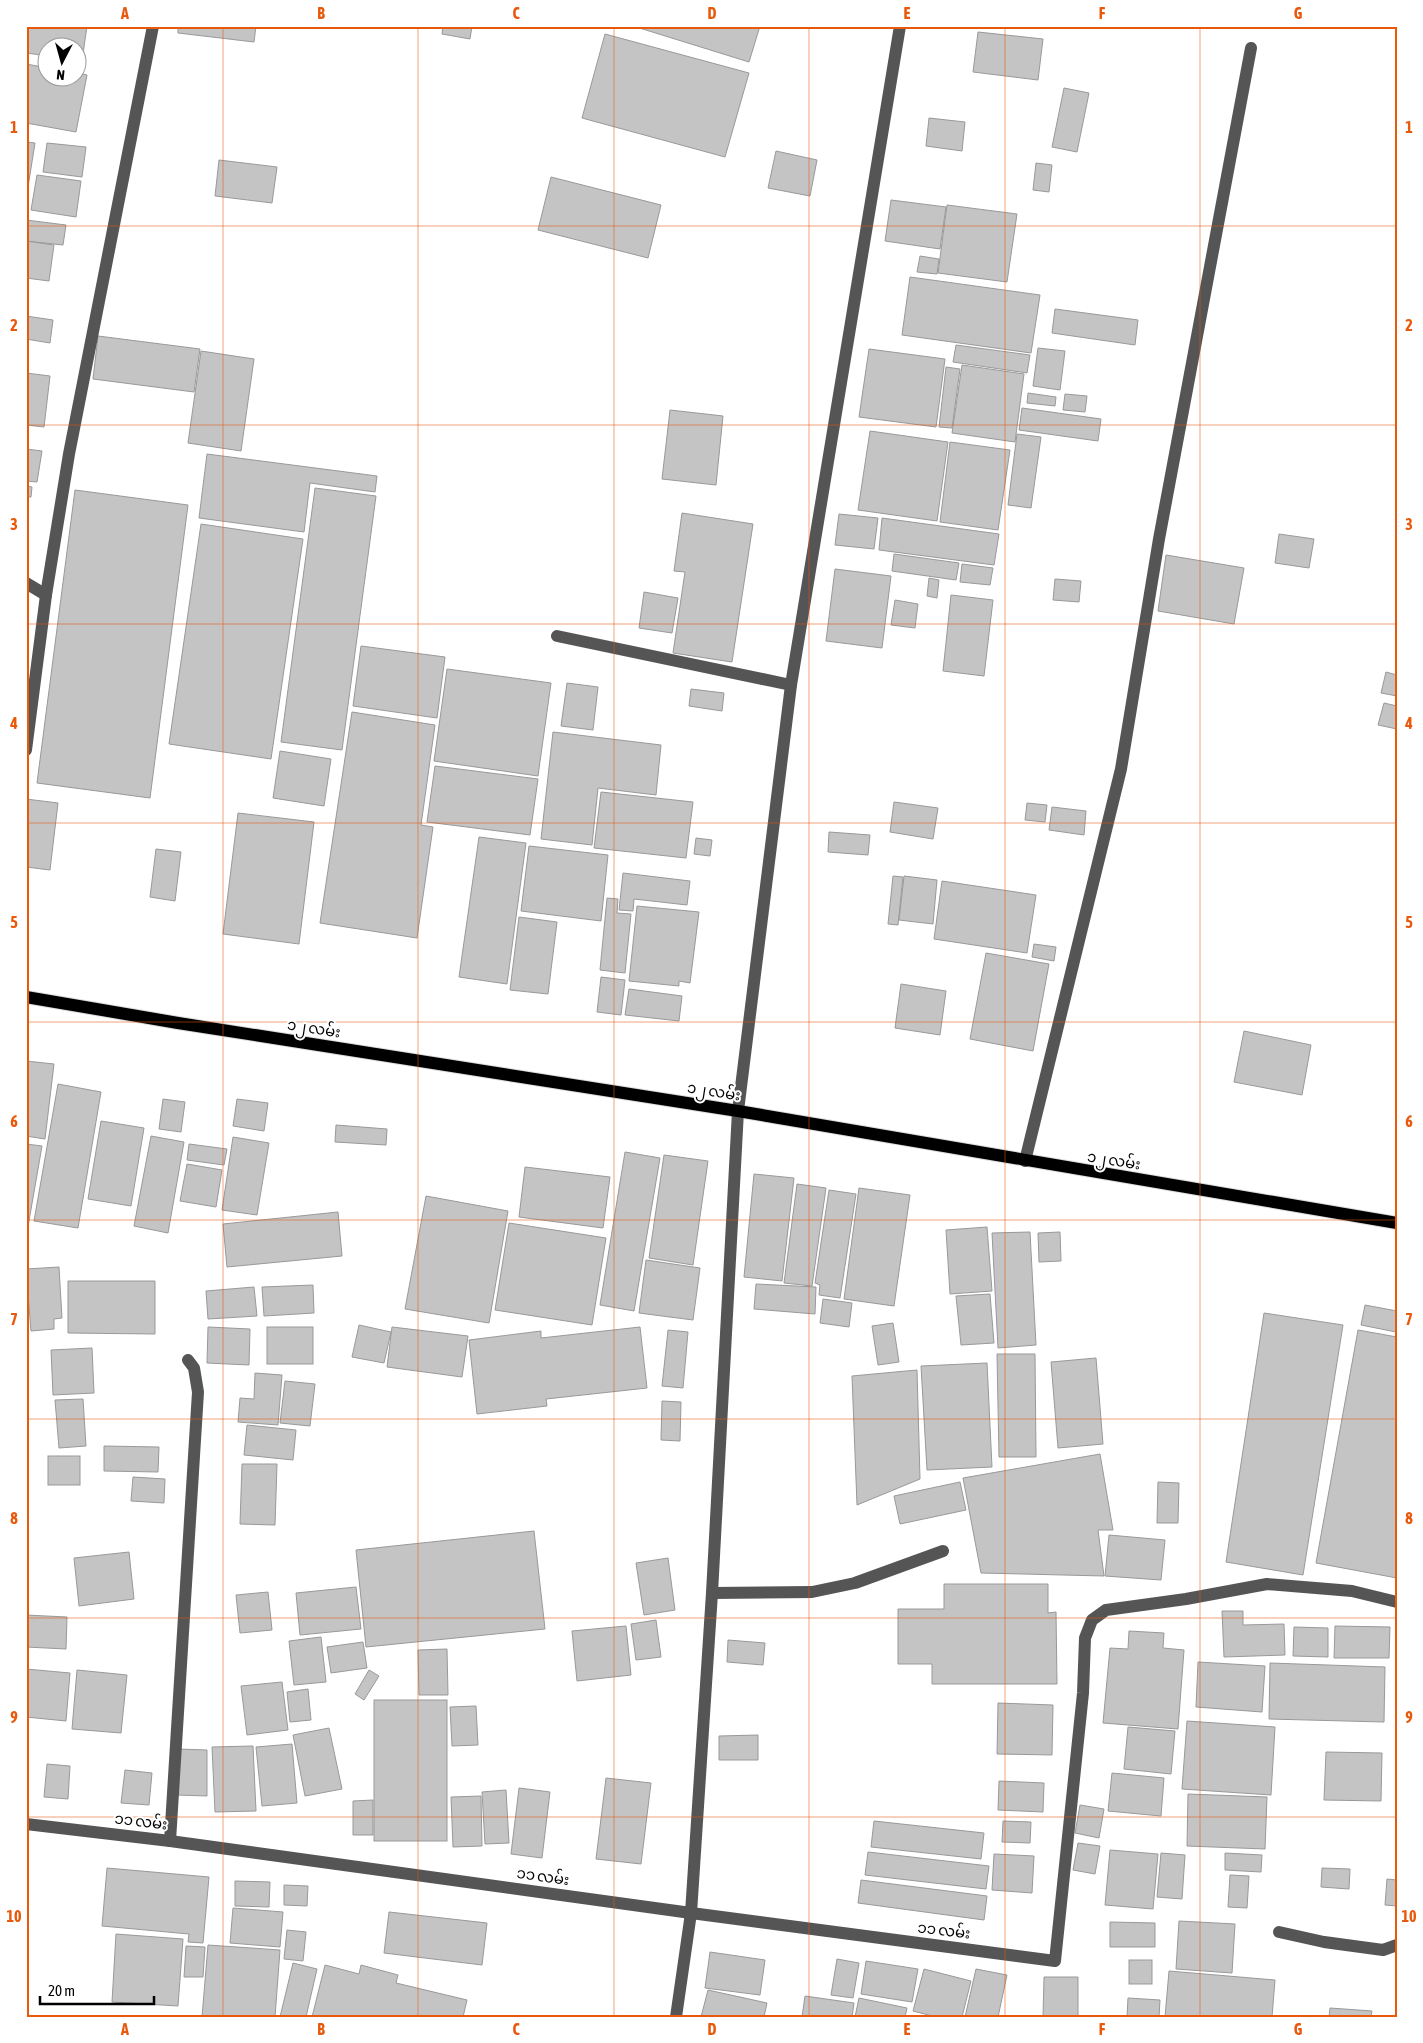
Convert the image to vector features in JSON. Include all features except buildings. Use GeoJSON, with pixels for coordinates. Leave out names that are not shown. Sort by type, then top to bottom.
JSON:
{"type":"FeatureCollection","features":[{"type":"Feature","properties":{"kind":"main road","name":"၁၂ လမ်း"},"geometry":{"type":"LineString","coordinates":[[26,997],[178,1024],[738,1112],[1397,1223]]}},
{"type":"Feature","properties":{"kind":"street"},"geometry":{"type":"LineString","coordinates":[[26,750],[46,595],[69,454],[153,26]]}},
{"type":"Feature","properties":{"kind":"street"},"geometry":{"type":"LineString","coordinates":[[676,2017],[691,1913],[712,1593],[738,1112],[791,685],[900,26]]}},
{"type":"Feature","properties":{"kind":"street"},"geometry":{"type":"LineString","coordinates":[[1025,1161],[1122,769],[1159,539],[1250,48]]}},
{"type":"Feature","properties":{"kind":"street"},"geometry":{"type":"LineString","coordinates":[[26,583],[46,595]]}},
{"type":"Feature","properties":{"kind":"street"},"geometry":{"type":"LineString","coordinates":[[557,636],[791,685]]}},
{"type":"Feature","properties":{"kind":"street"},"geometry":{"type":"LineString","coordinates":[[170,1841],[198,1392],[194,1368],[188,1360]]}},
{"type":"Feature","properties":{"kind":"street"},"geometry":{"type":"LineString","coordinates":[[712,1593],[812,1592],[855,1583],[943,1551]]}},
{"type":"Feature","properties":{"kind":"street","name":"၁၁ လမ်း"},"geometry":{"type":"LineString","coordinates":[[26,1824],[170,1841],[1055,1961],[1084,1693],[1085,1638],[1092,1620],[1106,1610],[1186,1599],[1267,1584],[1352,1591],[1397,1602]]}},
{"type":"Feature","properties":{"kind":"street"},"geometry":{"type":"LineString","coordinates":[[1279,1932],[1324,1942],[1383,1950],[1397,1946]]}}]}
